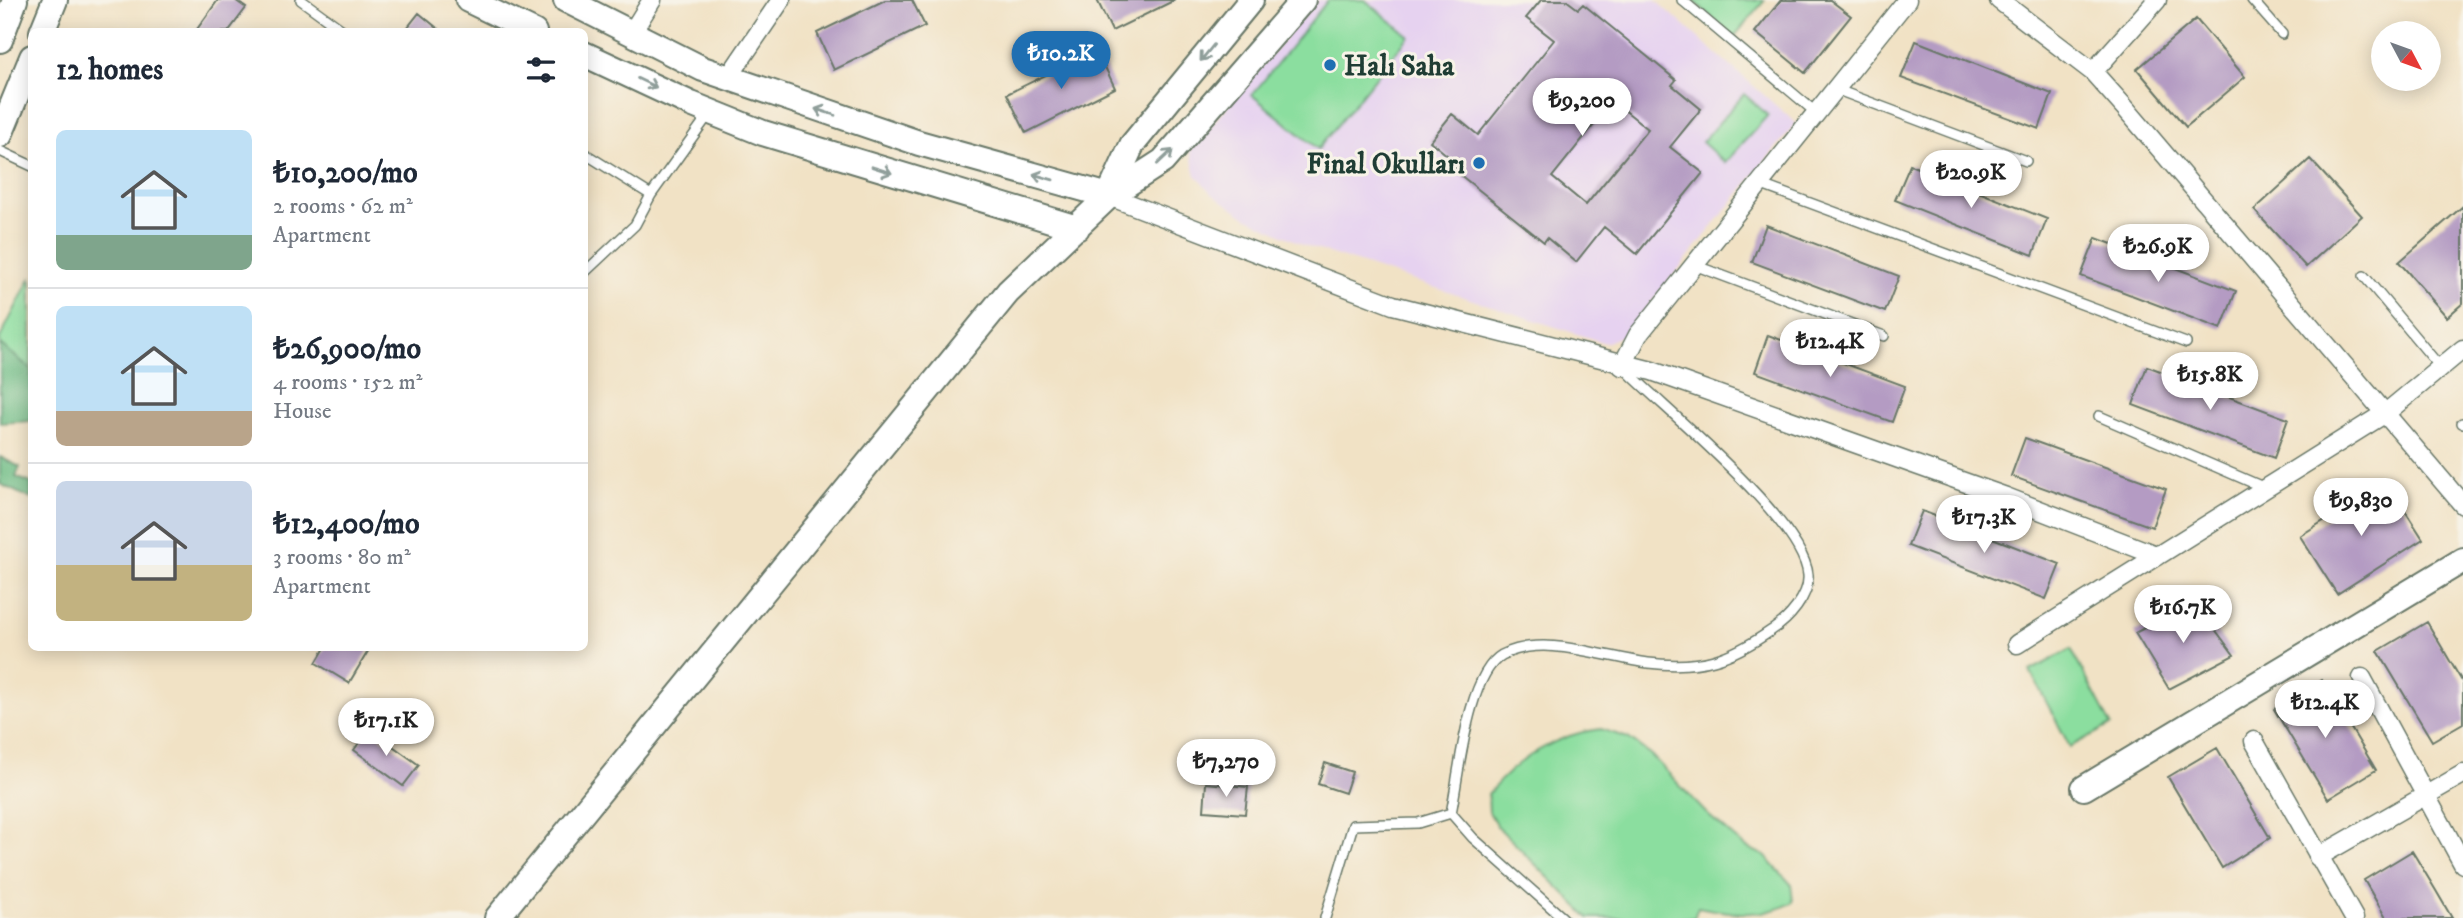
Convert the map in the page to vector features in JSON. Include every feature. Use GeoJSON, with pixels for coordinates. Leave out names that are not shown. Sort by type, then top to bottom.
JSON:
{"type":"FeatureCollection","features":[{"type":"Feature","properties":{"kind":"main road"},"geometry":{"type":"LineString","coordinates":[[0,40],[15,0]]}},
{"type":"Feature","properties":{"kind":"main road"},"geometry":{"type":"LineString","coordinates":[[44,28],[55,0]]}},
{"type":"Feature","properties":{"kind":"main road"},"geometry":{"type":"LineString","coordinates":[[468,0],[526,28]]}},
{"type":"Feature","properties":{"kind":"main road"},"geometry":{"type":"LineString","coordinates":[[1109,196],[1132,145],[1251,0]]}},
{"type":"Feature","properties":{"kind":"main road"},"geometry":{"type":"LineString","coordinates":[[498,918],[1008,292],[1109,196],[1163,161],[1303,0]]}},
{"type":"Feature","properties":{"kind":"main road"},"geometry":{"type":"LineString","coordinates":[[570,1],[631,34],[728,78],[919,143],[1109,196]]}},
{"type":"Feature","properties":{"kind":"main road"},"geometry":{"type":"LineString","coordinates":[[588,56],[710,112],[763,133],[1077,228]]}},
{"type":"Feature","properties":{"kind":"main road"},"geometry":{"type":"LineString","coordinates":[[0,135],[28,67]]}},
{"type":"Feature","properties":{"kind":"main road"},"geometry":{"type":"LineString","coordinates":[[2084,788],[2463,560]]}},
{"type":"Feature","properties":{"kind":"street"},"geometry":{"type":"LineString","coordinates":[[631,34],[652,0]]}},
{"type":"Feature","properties":{"kind":"street"},"geometry":{"type":"LineString","coordinates":[[728,78],[781,0]]}},
{"type":"Feature","properties":{"kind":"street"},"geometry":{"type":"LineString","coordinates":[[1622,366],[1638,335],[1814,111],[1907,0]]}},
{"type":"Feature","properties":{"kind":"street"},"geometry":{"type":"LineString","coordinates":[[1999,0],[2093,72],[2387,412],[2463,505]]}},
{"type":"Feature","properties":{"kind":"street"},"geometry":{"type":"LineString","coordinates":[[2093,72],[2157,0]]}},
{"type":"Feature","properties":{"kind":"street"},"geometry":{"type":"LineString","coordinates":[[1109,196],[1393,305],[1622,366],[1651,371],[1804,423],[2158,556]]}},
{"type":"Feature","properties":{"kind":"street"},"geometry":{"type":"LineString","coordinates":[[2017,644],[2387,412],[2463,349]]}},
{"type":"Feature","properties":{"kind":"street"},"geometry":{"type":"LineString","coordinates":[[2362,678],[2463,864]]}},
{"type":"Feature","properties":{"kind":"street"},"geometry":{"type":"LineString","coordinates":[[2254,741],[2354,918]]}},
{"type":"Feature","properties":{"kind":"street"},"geometry":{"type":"LineString","coordinates":[[2318,857],[2463,774]]}},
{"type":"Feature","properties":{"kind":"lane"},"geometry":{"type":"LineString","coordinates":[[301,0],[339,28]]}},
{"type":"Feature","properties":{"kind":"lane"},"geometry":{"type":"LineString","coordinates":[[1682,0],[1814,111]]}},
{"type":"Feature","properties":{"kind":"lane"},"geometry":{"type":"LineString","coordinates":[[2252,0],[2282,34]]}},
{"type":"Feature","properties":{"kind":"lane"},"geometry":{"type":"LineString","coordinates":[[327,28],[331,23]]}},
{"type":"Feature","properties":{"kind":"lane"},"geometry":{"type":"LineString","coordinates":[[1833,88],[2026,161]]}},
{"type":"Feature","properties":{"kind":"lane"},"geometry":{"type":"LineString","coordinates":[[588,269],[635,225],[651,195],[710,112]]}},
{"type":"Feature","properties":{"kind":"lane"},"geometry":{"type":"LineString","coordinates":[[0,151],[28,164]]}},
{"type":"Feature","properties":{"kind":"lane"},"geometry":{"type":"LineString","coordinates":[[588,156],[651,195]]}},
{"type":"Feature","properties":{"kind":"lane"},"geometry":{"type":"LineString","coordinates":[[1759,184],[2186,343]]}},
{"type":"Feature","properties":{"kind":"lane"},"geometry":{"type":"LineString","coordinates":[[1694,265],[1884,336]]}},
{"type":"Feature","properties":{"kind":"lane"},"geometry":{"type":"LineString","coordinates":[[2364,276],[2441,368]]}},
{"type":"Feature","properties":{"kind":"lane"},"geometry":{"type":"LineString","coordinates":[[1451,813],[1475,693],[1487,671],[1501,656],[1525,649],[1556,648],[1596,652],[1647,663],[1696,666],[1724,659],[1754,643],[1785,622],[1801,600],[1808,576],[1802,553],[1776,518],[1684,423],[1622,366]]}},
{"type":"Feature","properties":{"kind":"lane"},"geometry":{"type":"LineString","coordinates":[[2099,416],[2267,489]]}},
{"type":"Feature","properties":{"kind":"lane"},"geometry":{"type":"LineString","coordinates":[[1325,918],[1353,825],[1418,823],[1451,813]]}},
{"type":"Feature","properties":{"kind":"lane"},"geometry":{"type":"LineString","coordinates":[[1451,813],[1472,838],[1563,918]]}},
{"type":"Feature","properties":{"kind":"shaded area","name":"Final Okulları"},"geometry":{"type":"Polygon","coordinates":[[[1318,0],[1655,0],[1796,123],[1626,334],[1605,343],[1304,245],[1248,218],[1212,194],[1196,175],[1190,151],[1318,0]]]}},
{"type":"Feature","properties":{"kind":"green space","name":"Halı Saha"},"geometry":{"type":"Polygon","coordinates":[[[1328,0],[1365,0],[1409,36],[1318,149],[1252,95],[1328,0]]]}},
{"type":"Feature","properties":{"kind":"green space"},"geometry":{"type":"Polygon","coordinates":[[[1692,0],[1765,0],[1734,37],[1692,0]]]}},
{"type":"Feature","properties":{"kind":"green space"},"geometry":{"type":"Polygon","coordinates":[[[1744,94],[1768,115],[1725,163],[1702,142],[1744,94]]]}},
{"type":"Feature","properties":{"kind":"green space"},"geometry":{"type":"Polygon","coordinates":[[[28,283],[28,367],[0,344],[0,338],[28,283]]]}},
{"type":"Feature","properties":{"kind":"green space"},"geometry":{"type":"Polygon","coordinates":[[[0,344],[28,367],[28,421],[0,423],[0,344]]]}},
{"type":"Feature","properties":{"kind":"green space"},"geometry":{"type":"Polygon","coordinates":[[[0,457],[20,467],[16,477],[28,482],[28,498],[0,484],[0,457]]]}},
{"type":"Feature","properties":{"kind":"green space"},"geometry":{"type":"Polygon","coordinates":[[[2071,649],[2111,725],[2070,747],[2030,671],[2071,649]]]}},
{"type":"Feature","properties":{"kind":"green space"},"geometry":{"type":"Polygon","coordinates":[[[1601,729],[1628,738],[1651,755],[1707,814],[1744,846],[1765,856],[1791,884],[1793,902],[1771,911],[1748,913],[1698,907],[1694,918],[1589,918],[1497,826],[1489,812],[1488,794],[1499,781],[1538,750],[1568,736],[1601,729]]]}},
{"type":"Feature","properties":{"kind":"building"},"geometry":{"type":"Polygon","coordinates":[[[218,0],[235,0],[246,8],[231,28],[198,28],[218,0]]]}},
{"type":"Feature","properties":{"kind":"building"},"geometry":{"type":"Polygon","coordinates":[[[885,0],[912,0],[925,26],[834,70],[817,33],[885,0]]]}},
{"type":"Feature","properties":{"kind":"building"},"geometry":{"type":"Polygon","coordinates":[[[1097,0],[1175,0],[1112,31],[1097,0]]]}},
{"type":"Feature","properties":{"kind":"building"},"geometry":{"type":"Polygon","coordinates":[[[1541,0],[1566,0],[1578,9],[1583,4],[1676,80],[1672,85],[1701,109],[1670,147],[1703,173],[1637,254],[1604,227],[1576,262],[1547,238],[1544,242],[1454,170],[1459,165],[1430,141],[1452,114],[1478,135],[1554,40],[1526,18],[1541,0]],[[1613,101],[1552,177],[1586,205],[1648,129],[1613,101]]]}},
{"type":"Feature","properties":{"kind":"building"},"geometry":{"type":"Polygon","coordinates":[[[1781,0],[1830,0],[1851,16],[1805,73],[1755,32],[1781,0]]]}},
{"type":"Feature","properties":{"kind":"building"},"geometry":{"type":"Polygon","coordinates":[[[419,13],[437,28],[407,28],[419,13]]]}},
{"type":"Feature","properties":{"kind":"building"},"geometry":{"type":"Polygon","coordinates":[[[2196,19],[2245,77],[2186,127],[2137,69],[2196,19]]]}},
{"type":"Feature","properties":{"kind":"building"},"geometry":{"type":"Polygon","coordinates":[[[1916,41],[2052,94],[2039,129],[1901,78],[1916,41]]]}},
{"type":"Feature","properties":{"kind":"building"},"geometry":{"type":"Polygon","coordinates":[[[1097,50],[1115,88],[1026,133],[1007,94],[1097,50]]]}},
{"type":"Feature","properties":{"kind":"building"},"geometry":{"type":"Polygon","coordinates":[[[2310,159],[2362,216],[2306,267],[2254,210],[2310,159]]]}},
{"type":"Feature","properties":{"kind":"building"},"geometry":{"type":"Polygon","coordinates":[[[1910,165],[2047,219],[2033,255],[1895,200],[1910,165]]]}},
{"type":"Feature","properties":{"kind":"building"},"geometry":{"type":"Polygon","coordinates":[[[2463,206],[2463,303],[2447,317],[2399,262],[2463,206]]]}},
{"type":"Feature","properties":{"kind":"building"},"geometry":{"type":"Polygon","coordinates":[[[1766,225],[1899,276],[1885,312],[1752,262],[1766,225]]]}},
{"type":"Feature","properties":{"kind":"building"},"geometry":{"type":"Polygon","coordinates":[[[2096,238],[2236,291],[2221,329],[2081,276],[2096,238]]]}},
{"type":"Feature","properties":{"kind":"building"},"geometry":{"type":"Polygon","coordinates":[[[1768,335],[1905,386],[1892,422],[1755,372],[1768,335]]]}},
{"type":"Feature","properties":{"kind":"building"},"geometry":{"type":"Polygon","coordinates":[[[2147,366],[2288,419],[2274,458],[2133,405],[2147,366]]]}},
{"type":"Feature","properties":{"kind":"building"},"geometry":{"type":"Polygon","coordinates":[[[2025,438],[2166,489],[2152,527],[2011,476],[2025,438]]]}},
{"type":"Feature","properties":{"kind":"building"},"geometry":{"type":"Polygon","coordinates":[[[2386,481],[2423,539],[2337,594],[2300,536],[2386,481]]]}},
{"type":"Feature","properties":{"kind":"building"},"geometry":{"type":"Polygon","coordinates":[[[1922,511],[2060,564],[2046,599],[1908,546],[1922,511]]]}},
{"type":"Feature","properties":{"kind":"building"},"geometry":{"type":"Polygon","coordinates":[[[2194,601],[2234,655],[2169,689],[2135,633],[2194,601]]]}},
{"type":"Feature","properties":{"kind":"building"},"geometry":{"type":"Polygon","coordinates":[[[2427,622],[2463,683],[2463,723],[2432,741],[2378,651],[2427,622]]]}},
{"type":"Feature","properties":{"kind":"building"},"geometry":{"type":"Polygon","coordinates":[[[323,651],[368,651],[349,683],[316,663],[323,651]]]}},
{"type":"Feature","properties":{"kind":"building"},"geometry":{"type":"Polygon","coordinates":[[[2322,680],[2376,770],[2328,799],[2274,709],[2322,680]]]}},
{"type":"Feature","properties":{"kind":"building"},"geometry":{"type":"Polygon","coordinates":[[[369,729],[419,765],[403,786],[354,750],[369,729]]]}},
{"type":"Feature","properties":{"kind":"building"},"geometry":{"type":"Polygon","coordinates":[[[2217,748],[2270,838],[2222,868],[2168,777],[2217,748]]]}},
{"type":"Feature","properties":{"kind":"building"},"geometry":{"type":"Polygon","coordinates":[[[1325,763],[1352,772],[1345,793],[1318,784],[1325,763]]]}},
{"type":"Feature","properties":{"kind":"building"},"geometry":{"type":"Polygon","coordinates":[[[1206,783],[1248,787],[1245,814],[1204,811],[1206,783]]]}},
{"type":"Feature","properties":{"kind":"building"},"geometry":{"type":"Polygon","coordinates":[[[2412,851],[2452,918],[2386,918],[2364,880],[2412,851]]]}},
{"type":"Feature","properties":{"kind":"place","name":"Halı Saha"},"geometry":{"type":"Point","coordinates":[1330,65]}},
{"type":"Feature","properties":{"kind":"place","name":"Final Okulları"},"geometry":{"type":"Point","coordinates":[1479,163]}}]}
